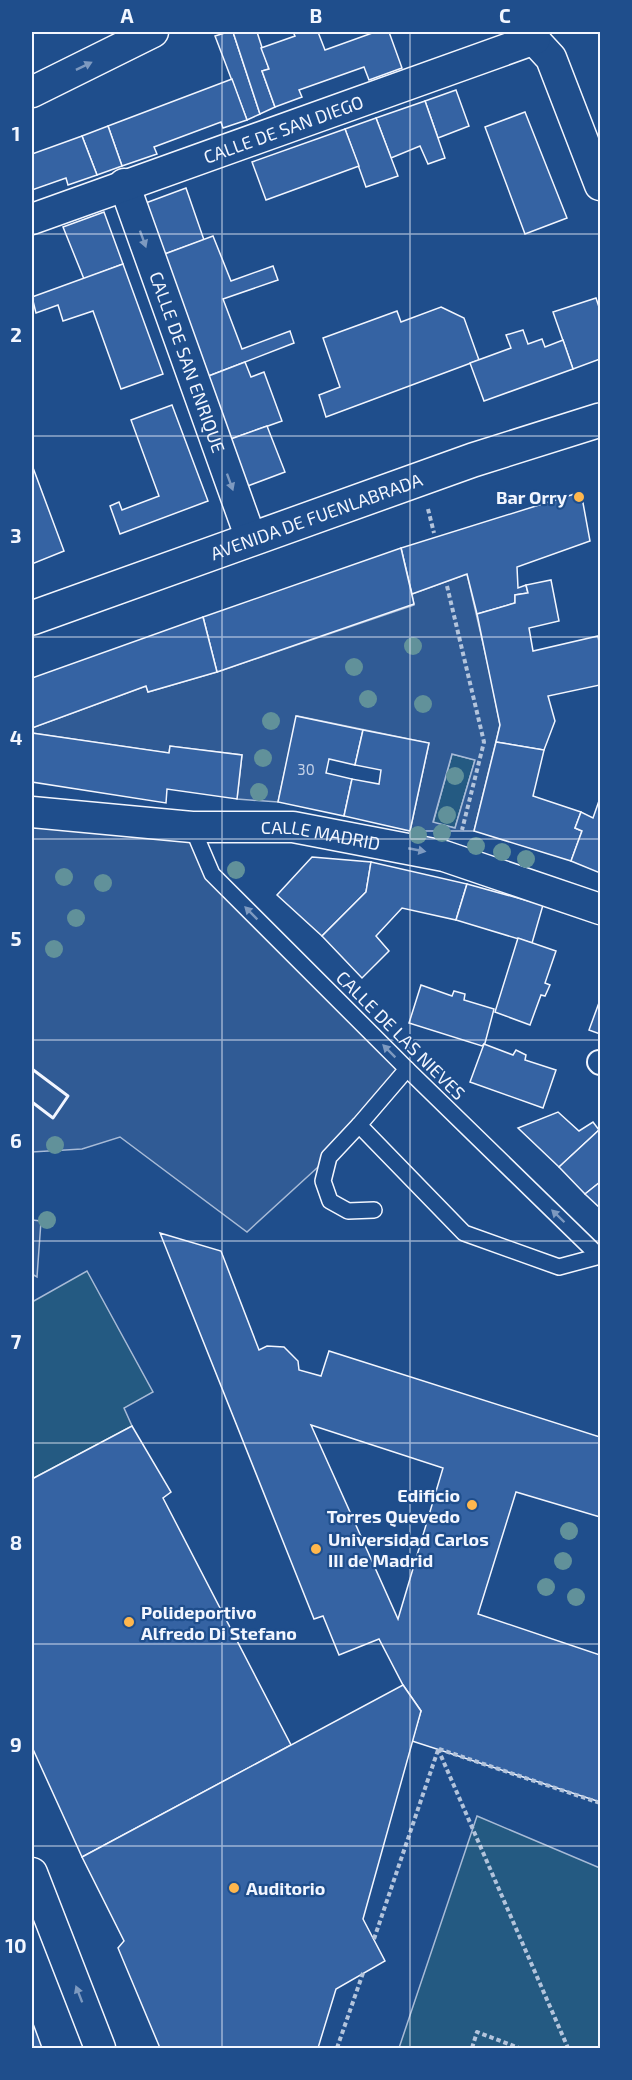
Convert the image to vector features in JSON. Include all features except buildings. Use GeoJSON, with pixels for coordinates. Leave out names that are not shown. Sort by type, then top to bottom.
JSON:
{"type":"FeatureCollection","features":[{"type":"Feature","properties":{"kind":"main road","name":"AVENIDA DE FUENLABRADA"},"geometry":{"type":"LineString","coordinates":[[32,618],[473,460],[600,420]]}},
{"type":"Feature","properties":{"kind":"street"},"geometry":{"type":"LineString","coordinates":[[32,92],[153,32]]}},
{"type":"Feature","properties":{"kind":"street"},"geometry":{"type":"LineString","coordinates":[[534,34],[551,58],[600,185]]}},
{"type":"Feature","properties":{"kind":"street","name":"CALLE DE SAN DIEGO"},"geometry":{"type":"LineString","coordinates":[[32,219],[534,34]]}},
{"type":"Feature","properties":{"kind":"street","name":"CALLE DE SAN ENRIQUE"},"geometry":{"type":"LineString","coordinates":[[124,184],[251,539]]}},
{"type":"Feature","properties":{"kind":"street","name":"CALLE MADRID"},"geometry":{"type":"LineString","coordinates":[[32,813],[192,827],[293,827],[444,856],[600,909]]}},
{"type":"Feature","properties":{"kind":"street"},"geometry":{"type":"LineString","coordinates":[[32,1873],[100,2049]]}},
{"type":"Feature","properties":{"kind":"lane","name":"CALLE DE LAS NIEVES"},"geometry":{"type":"LineString","coordinates":[[192,827],[212,874],[407,1069],[600,1256]]}},
{"type":"Feature","properties":{"kind":"lane"},"geometry":{"type":"LineString","coordinates":[[374,1210],[348,1211],[330,1201],[323,1181],[329,1157],[407,1069]]}},
{"type":"Feature","properties":{"kind":"lane"},"geometry":{"type":"LineString","coordinates":[[359,1125],[464,1233],[559,1267],[600,1256]]}},
{"type":"Feature","properties":{"kind":"path"},"geometry":{"type":"LineString","coordinates":[[427,506],[434,533]]}},
{"type":"Feature","properties":{"kind":"path"},"geometry":{"type":"LineString","coordinates":[[447,586],[484,742],[461,832]]}},
{"type":"Feature","properties":{"kind":"path"},"geometry":{"type":"LineString","coordinates":[[438,1749],[600,1803]]}},
{"type":"Feature","properties":{"kind":"path"},"geometry":{"type":"LineString","coordinates":[[374,1939],[438,1749]]}},
{"type":"Feature","properties":{"kind":"path"},"geometry":{"type":"LineString","coordinates":[[438,1749],[568,2049]]}},
{"type":"Feature","properties":{"kind":"path"},"geometry":{"type":"LineString","coordinates":[[337,2049],[363,1973]]}},
{"type":"Feature","properties":{"kind":"path"},"geometry":{"type":"LineString","coordinates":[[472,2049],[477,2032],[519,2049]]}},
{"type":"Feature","properties":{"kind":"shaded area"},"geometry":{"type":"Polygon","coordinates":[[[467,574],[500,725],[474,831],[410,831],[429,743],[297,716],[278,802],[237,799],[242,755],[170,746],[169,753],[32,733],[32,728],[146,686],[148,692],[217,672],[414,605],[412,594],[467,574]],[[452,754],[433,822],[455,828],[475,760],[452,754]]]}},
{"type":"Feature","properties":{"kind":"shaded area"},"geometry":{"type":"Polygon","coordinates":[[[452,754],[475,760],[455,828],[433,823],[452,754]]]}},
{"type":"Feature","properties":{"kind":"shaded area"},"geometry":{"type":"Polygon","coordinates":[[[32,812],[192,827],[212,874],[407,1069],[329,1157],[247,1232],[120,1137],[82,1149],[32,1152],[32,812]]]}},
{"type":"Feature","properties":{"kind":"shaded area"},"geometry":{"type":"Polygon","coordinates":[[[32,1220],[41,1221],[37,1277],[32,1274],[32,1220]]]}},
{"type":"Feature","properties":{"kind":"shaded area"},"geometry":{"type":"Polygon","coordinates":[[[87,1271],[153,1392],[124,1408],[132,1426],[32,1479],[32,1302],[87,1271]]]}},
{"type":"Feature","properties":{"kind":"shaded area"},"geometry":{"type":"Polygon","coordinates":[[[477,1816],[600,1868],[600,2047],[399,2048],[477,1816]]]}},
{"type":"Feature","properties":{"kind":"wall"},"geometry":{"type":"LineString","coordinates":[[32,1069],[68,1096],[53,1118],[32,1102]]}},
{"type":"Feature","properties":{"kind":"place","name":"Bar Orry"},"geometry":{"type":"Point","coordinates":[579,497]}},
{"type":"Feature","properties":{"kind":"place","name":"Edificio Torres Quevedo"},"geometry":{"type":"Point","coordinates":[472,1505]}},
{"type":"Feature","properties":{"kind":"place","name":"Universidad Carlos III de Madrid"},"geometry":{"type":"Point","coordinates":[316,1549]}},
{"type":"Feature","properties":{"kind":"place","name":"Polideportivo Alfredo Di Stefano"},"geometry":{"type":"Point","coordinates":[129,1622]}},
{"type":"Feature","properties":{"kind":"place","name":"Auditorio"},"geometry":{"type":"Point","coordinates":[234,1888]}}]}
